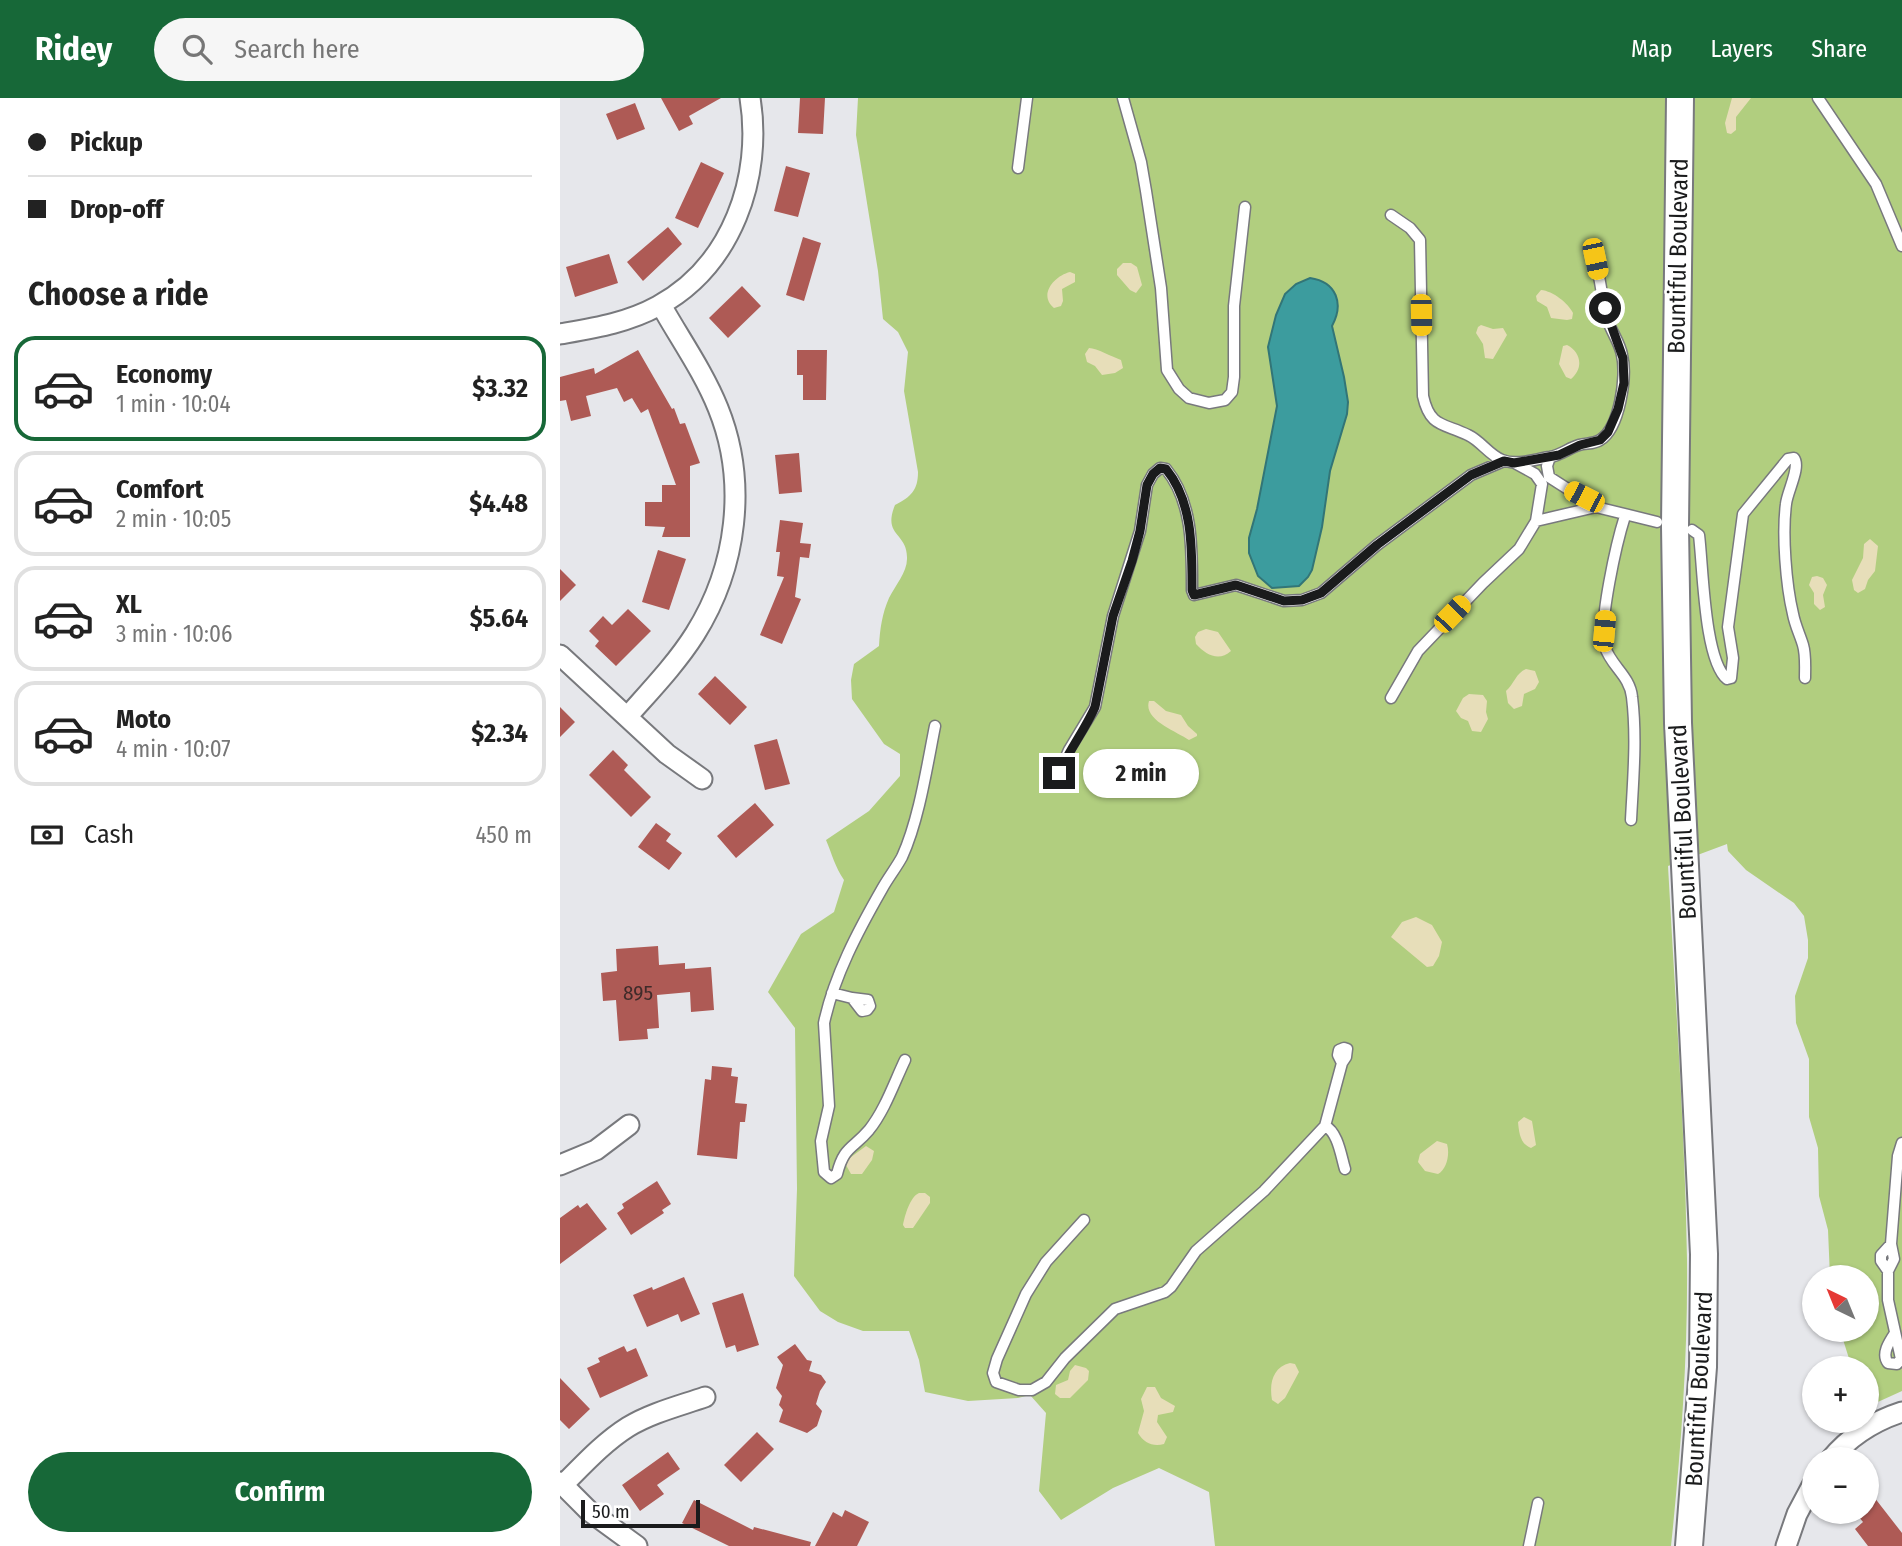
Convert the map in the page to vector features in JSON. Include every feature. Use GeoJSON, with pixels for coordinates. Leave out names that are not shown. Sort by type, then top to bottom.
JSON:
{"type":"FeatureCollection","features":[{"type":"Feature","properties":{"kind":"main road","name":"Bountiful Boulevard"},"geometry":{"type":"LineString","coordinates":[[1680,98],[1675,526],[1678,710],[1704,1254],[1703,1367],[1689,1546]]}},
{"type":"Feature","properties":{"kind":"street"},"geometry":{"type":"LineString","coordinates":[[560,334],[618,322],[661,305],[701,272],[718,251],[743,203],[750,176],[754,123],[750,98]]}},
{"type":"Feature","properties":{"kind":"street"},"geometry":{"type":"LineString","coordinates":[[627,717],[678,658],[708,613],[726,565],[734,517],[733,472],[719,410],[704,376],[661,305]]}},
{"type":"Feature","properties":{"kind":"street"},"geometry":{"type":"LineString","coordinates":[[560,655],[667,754],[702,779]]}},
{"type":"Feature","properties":{"kind":"street"},"geometry":{"type":"LineString","coordinates":[[560,1165],[596,1150],[629,1125]]}},
{"type":"Feature","properties":{"kind":"street"},"geometry":{"type":"LineString","coordinates":[[636,1546],[597,1517],[561,1483],[631,1425],[705,1397]]}},
{"type":"Feature","properties":{"kind":"street"},"geometry":{"type":"LineString","coordinates":[[1842,1447],[1863,1430],[1902,1412]]}},
{"type":"Feature","properties":{"kind":"street"},"geometry":{"type":"LineString","coordinates":[[1786,1546],[1802,1505]]}},
{"type":"Feature","properties":{"kind":"lane"},"geometry":{"type":"LineString","coordinates":[[1018,168],[1027,98]]}},
{"type":"Feature","properties":{"kind":"lane"},"geometry":{"type":"LineString","coordinates":[[1123,98],[1141,162],[1146,191],[1161,288],[1167,370],[1179,389],[1189,398],[1209,403],[1225,400],[1232,392],[1234,306],[1245,207]]}},
{"type":"Feature","properties":{"kind":"lane"},"geometry":{"type":"LineString","coordinates":[[1818,98],[1876,184],[1902,246]]}},
{"type":"Feature","properties":{"kind":"lane"},"geometry":{"type":"LineString","coordinates":[[1391,215],[1410,228],[1420,240],[1423,397],[1426,410],[1441,426],[1468,435],[1509,462],[1540,478],[1542,484],[1536,521],[1519,549],[1418,651],[1391,698]]}},
{"type":"Feature","properties":{"kind":"lane"},"geometry":{"type":"LineString","coordinates":[[1059,773],[1069,750],[1095,707],[1115,609],[1132,561],[1147,485],[1153,474],[1160,468],[1166,469],[1183,499],[1189,526],[1194,595],[1236,585],[1284,601],[1302,600],[1321,593],[1377,545],[1471,475],[1509,462],[1559,455],[1580,445],[1600,440],[1608,432],[1618,409],[1624,383],[1623,358],[1609,323],[1595,259],[1589,248]]}},
{"type":"Feature","properties":{"kind":"lane"},"geometry":{"type":"LineString","coordinates":[[1550,457],[1549,477],[1596,507],[1657,522]]}},
{"type":"Feature","properties":{"kind":"lane"},"geometry":{"type":"LineString","coordinates":[[1692,530],[1698,533],[1700,539],[1709,628],[1718,662],[1723,676],[1727,679],[1731,678],[1733,669],[1728,627],[1743,514],[1788,459],[1794,458],[1797,461],[1798,467],[1786,504],[1785,521],[1788,583],[1793,614],[1804,648],[1805,678]]}},
{"type":"Feature","properties":{"kind":"lane"},"geometry":{"type":"LineString","coordinates":[[1536,521],[1596,507]]}},
{"type":"Feature","properties":{"kind":"lane"},"geometry":{"type":"LineString","coordinates":[[1625,516],[1608,583],[1604,644],[1629,683],[1632,697],[1634,758],[1631,820]]}},
{"type":"Feature","properties":{"kind":"lane"},"geometry":{"type":"LineString","coordinates":[[905,1060],[884,1106],[869,1129],[841,1157],[837,1174],[831,1178],[827,1176],[824,1172],[821,1141],[829,1106],[824,1023],[832,993],[858,935],[902,856],[924,782],[935,726]]}},
{"type":"Feature","properties":{"kind":"lane"},"geometry":{"type":"LineString","coordinates":[[832,993],[852,998]]}},
{"type":"Feature","properties":{"kind":"lane"},"geometry":{"type":"LineString","coordinates":[[1084,1220],[1046,1262],[1026,1294],[993,1373],[996,1382],[1001,1385],[1032,1390],[1046,1382],[1115,1309],[1165,1292],[1171,1287],[1196,1251],[1264,1191],[1325,1126],[1342,1063]]}},
{"type":"Feature","properties":{"kind":"lane"},"geometry":{"type":"LineString","coordinates":[[1325,1126],[1330,1127],[1334,1134],[1345,1169]]}},
{"type":"Feature","properties":{"kind":"lane"},"geometry":{"type":"LineString","coordinates":[[1895,1333],[1888,1300],[1888,1270],[1894,1259],[1891,1244],[1898,1156],[1902,1143]]}},
{"type":"Feature","properties":{"kind":"lane"},"geometry":{"type":"LineString","coordinates":[[1529,1546],[1538,1503]]}},
{"type":"Feature","properties":{"kind":"green space"},"geometry":{"type":"Polygon","coordinates":[[[858,98],[1902,98],[1902,1391],[1879,1401],[1879,1356],[1848,1356],[1844,1342],[1880,1342],[1880,1265],[1829,1265],[1828,1230],[1819,1196],[1818,1148],[1809,1117],[1809,1059],[1796,1023],[1795,996],[1808,958],[1804,916],[1794,903],[1746,870],[1728,851],[1727,844],[1668,866],[1682,1112],[1687,1259],[1683,1403],[1671,1546],[1215,1546],[1209,1492],[1159,1468],[1113,1488],[1061,1520],[1039,1491],[1046,1413],[1030,1395],[968,1401],[925,1392],[919,1360],[909,1331],[863,1331],[838,1322],[820,1311],[794,1276],[797,1189],[795,1028],[768,992],[801,934],[834,912],[844,880],[826,840],[869,811],[900,776],[900,754],[884,744],[852,699],[851,680],[854,664],[879,646],[889,598],[905,569],[906,550],[893,529],[892,515],[895,505],[909,496],[915,488],[918,478],[904,391],[908,352],[898,332],[883,319],[856,135],[858,98]]]}},
{"type":"Feature","properties":{"kind":"sand"},"geometry":{"type":"Polygon","coordinates":[[[1732,98],[1751,98],[1736,117],[1736,130],[1731,134],[1727,133],[1725,123],[1732,98]]]}},
{"type":"Feature","properties":{"kind":"sand"},"geometry":{"type":"Polygon","coordinates":[[[1123,263],[1131,263],[1137,267],[1142,285],[1136,293],[1117,275],[1117,269],[1123,263]]]}},
{"type":"Feature","properties":{"kind":"sand"},"geometry":{"type":"Polygon","coordinates":[[[1070,272],[1075,274],[1075,282],[1062,289],[1061,306],[1054,308],[1049,303],[1050,287],[1059,277],[1070,272]]]}},
{"type":"Feature","properties":{"kind":"sand"},"geometry":{"type":"Polygon","coordinates":[[[1541,290],[1564,302],[1573,313],[1572,319],[1551,318],[1547,307],[1537,301],[1536,296],[1541,290]]]}},
{"type":"Feature","properties":{"kind":"sand"},"geometry":{"type":"Polygon","coordinates":[[[1481,325],[1493,329],[1503,328],[1507,335],[1493,359],[1485,358],[1483,344],[1476,333],[1481,325]]]}},
{"type":"Feature","properties":{"kind":"sand"},"geometry":{"type":"Polygon","coordinates":[[[1567,345],[1579,360],[1578,370],[1571,379],[1566,377],[1559,364],[1563,346],[1567,345]]]}},
{"type":"Feature","properties":{"kind":"sand"},"geometry":{"type":"Polygon","coordinates":[[[1089,348],[1121,360],[1123,368],[1115,373],[1102,375],[1095,366],[1087,362],[1085,354],[1089,348]]]}},
{"type":"Feature","properties":{"kind":"sand"},"geometry":{"type":"Polygon","coordinates":[[[1870,539],[1878,546],[1875,571],[1865,589],[1858,593],[1854,590],[1852,580],[1863,558],[1864,544],[1870,539]]]}},
{"type":"Feature","properties":{"kind":"sand"},"geometry":{"type":"Polygon","coordinates":[[[1812,577],[1823,578],[1827,585],[1823,595],[1825,607],[1820,610],[1814,604],[1814,593],[1809,585],[1812,577]]]}},
{"type":"Feature","properties":{"kind":"sand"},"geometry":{"type":"Polygon","coordinates":[[[1206,629],[1218,632],[1231,651],[1217,657],[1200,648],[1195,637],[1198,632],[1206,629]]]}},
{"type":"Feature","properties":{"kind":"sand"},"geometry":{"type":"Polygon","coordinates":[[[1526,669],[1535,671],[1539,682],[1535,689],[1524,694],[1522,706],[1514,709],[1508,703],[1506,691],[1526,669]]]}},
{"type":"Feature","properties":{"kind":"sand"},"geometry":{"type":"Polygon","coordinates":[[[1469,694],[1483,695],[1487,701],[1488,719],[1481,732],[1472,731],[1468,721],[1461,718],[1456,711],[1463,698],[1469,694]]]}},
{"type":"Feature","properties":{"kind":"sand"},"geometry":{"type":"Polygon","coordinates":[[[1149,701],[1154,701],[1166,711],[1181,715],[1197,736],[1189,740],[1162,724],[1151,714],[1149,701]]]}},
{"type":"Feature","properties":{"kind":"sand"},"geometry":{"type":"Polygon","coordinates":[[[1416,917],[1432,925],[1442,942],[1439,956],[1433,966],[1427,967],[1391,937],[1402,922],[1416,917]]]}},
{"type":"Feature","properties":{"kind":"sand"},"geometry":{"type":"Polygon","coordinates":[[[1524,1117],[1532,1121],[1536,1145],[1531,1148],[1524,1144],[1520,1134],[1518,1122],[1524,1117]]]}},
{"type":"Feature","properties":{"kind":"sand"},"geometry":{"type":"Polygon","coordinates":[[[1437,1141],[1447,1144],[1448,1152],[1446,1165],[1438,1174],[1425,1171],[1418,1162],[1420,1154],[1437,1141]]]}},
{"type":"Feature","properties":{"kind":"sand"},"geometry":{"type":"Polygon","coordinates":[[[866,1146],[874,1151],[872,1160],[862,1174],[851,1174],[846,1165],[847,1160],[866,1146]]]}},
{"type":"Feature","properties":{"kind":"sand"},"geometry":{"type":"Polygon","coordinates":[[[919,1193],[930,1197],[930,1203],[913,1228],[905,1228],[903,1225],[908,1207],[919,1193]]]}},
{"type":"Feature","properties":{"kind":"sand"},"geometry":{"type":"Polygon","coordinates":[[[1290,1363],[1295,1364],[1299,1372],[1285,1398],[1278,1404],[1272,1400],[1272,1382],[1276,1372],[1290,1363]]]}},
{"type":"Feature","properties":{"kind":"sand"},"geometry":{"type":"Polygon","coordinates":[[[1075,1365],[1089,1371],[1088,1380],[1070,1398],[1060,1398],[1055,1394],[1056,1385],[1068,1380],[1075,1365]]]}},
{"type":"Feature","properties":{"kind":"sand"},"geometry":{"type":"Polygon","coordinates":[[[1147,1387],[1155,1387],[1161,1398],[1175,1406],[1173,1412],[1158,1415],[1157,1422],[1167,1437],[1164,1444],[1149,1443],[1138,1433],[1144,1411],[1141,1399],[1147,1387]]]}},
{"type":"Feature","properties":{"kind":"water"},"geometry":{"type":"Polygon","coordinates":[[[1310,278],[1327,284],[1336,295],[1336,318],[1332,326],[1344,377],[1347,414],[1330,471],[1322,527],[1312,570],[1299,586],[1272,588],[1258,576],[1249,553],[1249,538],[1277,406],[1268,347],[1276,315],[1285,294],[1296,284],[1310,278]]]}},
{"type":"Feature","properties":{"kind":"building"},"geometry":{"type":"Polygon","coordinates":[[[661,98],[721,98],[689,116],[693,124],[679,131],[661,98]]]}},
{"type":"Feature","properties":{"kind":"building"},"geometry":{"type":"Polygon","coordinates":[[[800,98],[825,98],[823,134],[798,133],[800,98]]]}},
{"type":"Feature","properties":{"kind":"building"},"geometry":{"type":"Polygon","coordinates":[[[635,103],[645,129],[617,140],[606,114],[635,103]]]}},
{"type":"Feature","properties":{"kind":"building"},"geometry":{"type":"Polygon","coordinates":[[[701,162],[724,173],[698,228],[675,218],[701,162]]]}},
{"type":"Feature","properties":{"kind":"building"},"geometry":{"type":"Polygon","coordinates":[[[786,166],[810,173],[798,217],[774,211],[786,166]]]}},
{"type":"Feature","properties":{"kind":"building"},"geometry":{"type":"Polygon","coordinates":[[[668,227],[682,244],[643,281],[627,262],[668,227]]]}},
{"type":"Feature","properties":{"kind":"building"},"geometry":{"type":"Polygon","coordinates":[[[803,237],[821,243],[804,301],[786,295],[803,237]]]}},
{"type":"Feature","properties":{"kind":"building"},"geometry":{"type":"Polygon","coordinates":[[[609,254],[618,283],[575,297],[566,267],[609,254]]]}},
{"type":"Feature","properties":{"kind":"building"},"geometry":{"type":"Polygon","coordinates":[[[742,286],[761,306],[728,338],[709,318],[742,286]]]}},
{"type":"Feature","properties":{"kind":"building"},"geometry":{"type":"Polygon","coordinates":[[[638,350],[672,409],[674,408],[680,424],[685,423],[700,463],[690,466],[690,537],[662,537],[665,527],[645,526],[645,502],[662,502],[662,485],[676,485],[648,409],[641,413],[632,398],[624,402],[617,388],[586,396],[591,416],[571,421],[566,400],[560,401],[560,377],[594,368],[595,374],[638,350]]]}},
{"type":"Feature","properties":{"kind":"building"},"geometry":{"type":"Polygon","coordinates":[[[797,350],[827,350],[826,400],[803,400],[803,375],[797,375],[797,350]]]}},
{"type":"Feature","properties":{"kind":"building"},"geometry":{"type":"Polygon","coordinates":[[[799,453],[802,492],[779,494],[775,455],[799,453]]]}},
{"type":"Feature","properties":{"kind":"building"},"geometry":{"type":"Polygon","coordinates":[[[780,520],[803,523],[800,543],[811,544],[809,558],[800,557],[795,597],[801,599],[782,644],[760,635],[784,577],[777,576],[780,552],[776,552],[780,520]]]}},
{"type":"Feature","properties":{"kind":"building"},"geometry":{"type":"Polygon","coordinates":[[[658,550],[686,559],[669,610],[642,602],[658,550]]]}},
{"type":"Feature","properties":{"kind":"building"},"geometry":{"type":"Polygon","coordinates":[[[560,569],[576,585],[560,601],[560,569]]]}},
{"type":"Feature","properties":{"kind":"building"},"geometry":{"type":"Polygon","coordinates":[[[628,609],[651,631],[616,666],[595,646],[599,641],[589,631],[603,616],[612,625],[628,609]]]}},
{"type":"Feature","properties":{"kind":"building"},"geometry":{"type":"Polygon","coordinates":[[[715,676],[747,707],[730,725],[698,694],[715,676]]]}},
{"type":"Feature","properties":{"kind":"building"},"geometry":{"type":"Polygon","coordinates":[[[560,707],[575,722],[560,737],[560,707]]]}},
{"type":"Feature","properties":{"kind":"building"},"geometry":{"type":"Polygon","coordinates":[[[777,739],[790,784],[765,790],[754,745],[777,739]]]}},
{"type":"Feature","properties":{"kind":"building"},"geometry":{"type":"Polygon","coordinates":[[[613,750],[628,765],[624,770],[651,797],[631,817],[589,775],[613,750]]]}},
{"type":"Feature","properties":{"kind":"building"},"geometry":{"type":"Polygon","coordinates":[[[755,803],[774,825],[736,858],[717,836],[755,803]]]}},
{"type":"Feature","properties":{"kind":"building"},"geometry":{"type":"Polygon","coordinates":[[[656,823],[671,834],[666,841],[682,853],[669,870],[638,847],[656,823]]]}},
{"type":"Feature","properties":{"kind":"building"},"geometry":{"type":"Polygon","coordinates":[[[658,946],[659,965],[685,963],[685,969],[711,967],[714,1010],[691,1012],[690,992],[657,995],[659,1028],[647,1029],[648,1039],[619,1041],[616,1000],[603,1001],[601,973],[617,971],[616,949],[658,946]]]}},
{"type":"Feature","properties":{"kind":"building"},"geometry":{"type":"Polygon","coordinates":[[[712,1066],[732,1068],[731,1076],[738,1077],[735,1103],[747,1104],[745,1122],[740,1122],[737,1159],[697,1155],[705,1079],[711,1080],[712,1066]]]}},
{"type":"Feature","properties":{"kind":"building"},"geometry":{"type":"Polygon","coordinates":[[[657,1181],[671,1204],[662,1210],[664,1213],[631,1235],[617,1213],[624,1208],[622,1204],[657,1181]]]}},
{"type":"Feature","properties":{"kind":"building"},"geometry":{"type":"Polygon","coordinates":[[[587,1203],[607,1229],[560,1264],[560,1218],[578,1205],[580,1208],[587,1203]]]}},
{"type":"Feature","properties":{"kind":"building"},"geometry":{"type":"Polygon","coordinates":[[[684,1277],[700,1314],[681,1322],[678,1314],[647,1327],[633,1295],[684,1277]]]}},
{"type":"Feature","properties":{"kind":"building"},"geometry":{"type":"Polygon","coordinates":[[[743,1293],[759,1345],[737,1352],[735,1345],[726,1348],[712,1303],[743,1293]]]}},
{"type":"Feature","properties":{"kind":"building"},"geometry":{"type":"Polygon","coordinates":[[[795,1344],[807,1360],[812,1361],[809,1371],[821,1375],[826,1382],[816,1404],[822,1411],[817,1426],[807,1433],[779,1422],[783,1410],[779,1405],[782,1396],[776,1388],[783,1365],[777,1357],[795,1344]]]}},
{"type":"Feature","properties":{"kind":"building"},"geometry":{"type":"Polygon","coordinates":[[[624,1346],[627,1352],[636,1348],[648,1376],[600,1398],[587,1368],[600,1362],[598,1358],[624,1346]]]}},
{"type":"Feature","properties":{"kind":"building"},"geometry":{"type":"Polygon","coordinates":[[[560,1378],[590,1409],[569,1429],[560,1420],[560,1378]]]}},
{"type":"Feature","properties":{"kind":"building"},"geometry":{"type":"Polygon","coordinates":[[[757,1432],[774,1449],[741,1482],[724,1465],[757,1432]]]}},
{"type":"Feature","properties":{"kind":"building"},"geometry":{"type":"Polygon","coordinates":[[[668,1452],[680,1469],[657,1485],[664,1494],[640,1511],[622,1485],[668,1452]]]}},
{"type":"Feature","properties":{"kind":"building"},"geometry":{"type":"Polygon","coordinates":[[[694,1500],[753,1530],[754,1527],[811,1542],[810,1546],[729,1546],[682,1523],[694,1500]]]}},
{"type":"Feature","properties":{"kind":"building"},"geometry":{"type":"Polygon","coordinates":[[[1879,1503],[1902,1533],[1902,1546],[1868,1546],[1855,1529],[1861,1524],[1879,1524],[1879,1503]]]}},
{"type":"Feature","properties":{"kind":"building"},"geometry":{"type":"Polygon","coordinates":[[[845,1510],[869,1522],[857,1546],[815,1546],[833,1512],[842,1517],[845,1510]]]}},
{"type":"Feature","properties":{"kind":"route"},"geometry":{"type":"LineString","coordinates":[[1059,773],[1069,750],[1095,707],[1113,616],[1140,531],[1143,497],[1153,474],[1160,468],[1166,469],[1172,477],[1183,499],[1189,526],[1194,595],[1236,585],[1251,588],[1270,598],[1284,601],[1302,600],[1321,593],[1377,545],[1487,466],[1504,461],[1514,463],[1559,455],[1580,445],[1600,440],[1608,432],[1618,409],[1624,383],[1623,358],[1605,308]]}}]}
